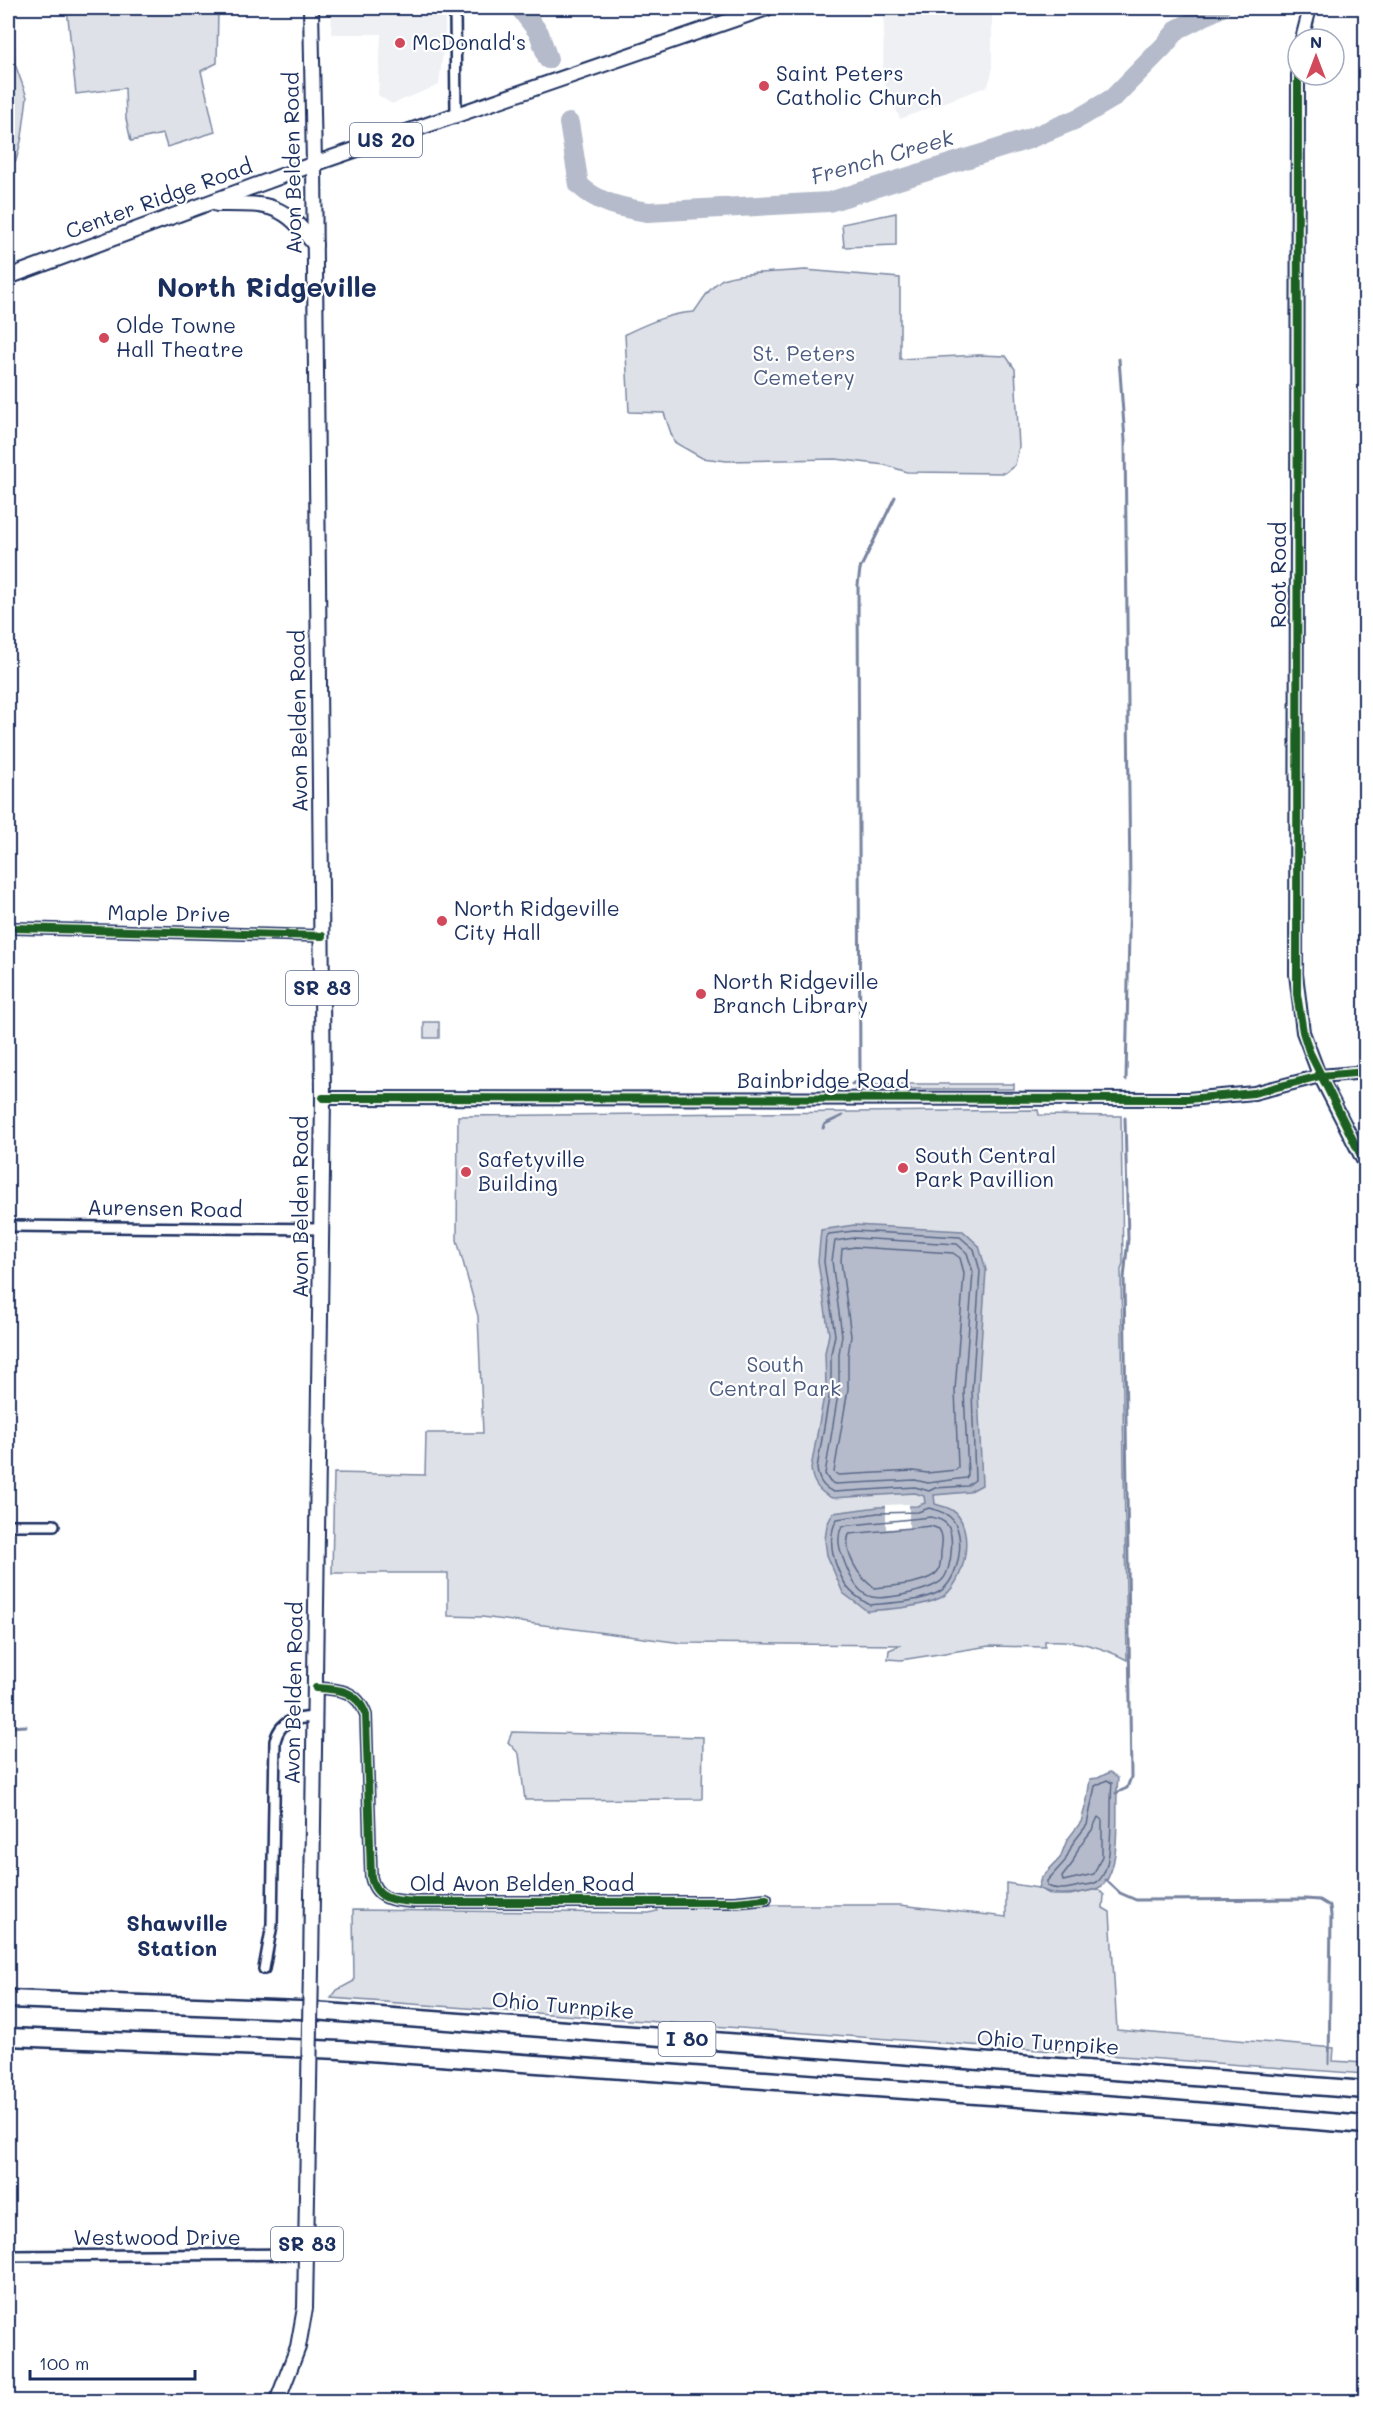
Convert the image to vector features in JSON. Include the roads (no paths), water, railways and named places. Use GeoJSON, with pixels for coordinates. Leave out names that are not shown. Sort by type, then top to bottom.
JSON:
{"type":"FeatureCollection","features":[{"type":"Feature","properties":{"kind":"highway","name":"Ohio Turnpike"},"geometry":{"type":"LineString","coordinates":[[8,1999],[322,2011],[1365,2090]]}},
{"type":"Feature","properties":{"kind":"highway","name":"I 80"},"geometry":{"type":"LineString","coordinates":[[8,2037],[340,2050],[1134,2106],[1365,2125]]}},
{"type":"Feature","properties":{"kind":"main road","name":"Avon Belden Road"},"geometry":{"type":"LineString","coordinates":[[277,2402],[302,2333],[306,2254],[316,1688],[323,1098],[311,8]]}},
{"type":"Feature","properties":{"kind":"main road","name":"Center Ridge Road"},"geometry":{"type":"LineString","coordinates":[[8,276],[314,164],[767,8]]}},
{"type":"Feature","properties":{"kind":"main road"},"geometry":{"type":"LineString","coordinates":[[206,204],[246,204],[276,209],[290,216],[315,245]]}},
{"type":"Feature","properties":{"kind":"street"},"geometry":{"type":"LineString","coordinates":[[454,8],[456,116]]}},
{"type":"Feature","properties":{"kind":"street"},"geometry":{"type":"LineString","coordinates":[[1305,27],[1310,8]]}},
{"type":"Feature","properties":{"kind":"street","name":"Root Road"},"geometry":{"type":"LineString","coordinates":[[1298,87],[1296,974],[1303,1032],[1319,1074],[1365,1166]]}},
{"type":"Feature","properties":{"kind":"street","name":"Maple Drive"},"geometry":{"type":"LineString","coordinates":[[15,928],[322,936]]}},
{"type":"Feature","properties":{"kind":"street","name":"Bainbridge Road"},"geometry":{"type":"LineString","coordinates":[[323,1098],[1188,1099],[1254,1092],[1319,1074],[1365,1072]]}},
{"type":"Feature","properties":{"kind":"street","name":"Aurensen Road"},"geometry":{"type":"LineString","coordinates":[[8,1226],[322,1229]]}},
{"type":"Feature","properties":{"kind":"street"},"geometry":{"type":"LineString","coordinates":[[8,1525],[54,1525]]}},
{"type":"Feature","properties":{"kind":"street","name":"Old Avon Belden Road"},"geometry":{"type":"LineString","coordinates":[[316,1688],[347,1692],[363,1707],[367,1729],[371,1877],[375,1889],[383,1897],[397,1901],[417,1902],[735,1902],[766,1899]]}},
{"type":"Feature","properties":{"kind":"street"},"geometry":{"type":"LineString","coordinates":[[264,1969],[272,1925],[275,1741],[280,1726],[299,1718],[315,1717]]}},
{"type":"Feature","properties":{"kind":"street","name":"Westwood Drive"},"geometry":{"type":"LineString","coordinates":[[8,2256],[306,2254]]}},
{"type":"Feature","properties":{"kind":"water"},"geometry":{"type":"Polygon","coordinates":[[[854,1225],[963,1231],[979,1246],[986,1270],[978,1391],[982,1485],[969,1492],[934,1495],[935,1504],[952,1510],[960,1518],[964,1529],[965,1556],[961,1570],[949,1592],[940,1598],[914,1606],[867,1611],[843,1593],[827,1555],[825,1540],[827,1525],[833,1513],[878,1507],[917,1506],[925,1503],[924,1496],[915,1493],[832,1498],[820,1490],[813,1478],[811,1468],[826,1385],[825,1353],[829,1334],[818,1262],[821,1230],[854,1225]]]}},
{"type":"Feature","properties":{"kind":"water"},"geometry":{"type":"Polygon","coordinates":[[[1110,1772],[1118,1778],[1117,1833],[1114,1862],[1104,1884],[1094,1890],[1066,1894],[1055,1894],[1038,1888],[1041,1878],[1060,1858],[1067,1840],[1081,1822],[1090,1779],[1110,1772]]]}},
{"type":"Feature","properties":{"kind":"waterway","name":"French Creek"},"geometry":{"type":"LineString","coordinates":[[520,8],[539,33],[548,59]]}},
{"type":"Feature","properties":{"kind":"waterway","name":"French Creek"},"geometry":{"type":"LineString","coordinates":[[569,123],[579,185],[594,196],[611,204],[648,212],[829,202],[1026,140],[1079,118],[1113,98],[1178,29],[1220,8]]}},
{"type":"Feature","properties":{"kind":"waterway"},"geometry":{"type":"LineString","coordinates":[[1119,359],[1125,440],[1130,883],[1126,1080]]}},
{"type":"Feature","properties":{"kind":"waterway"},"geometry":{"type":"LineString","coordinates":[[852,1084],[860,1079],[858,585],[860,569],[895,497]]}},
{"type":"Feature","properties":{"kind":"waterway"},"geometry":{"type":"LineString","coordinates":[[823,1128],[825,1124],[842,1116]]}},
{"type":"Feature","properties":{"kind":"waterway"},"geometry":{"type":"LineString","coordinates":[[1116,1793],[1127,1788],[1131,1777],[1124,1278],[1128,1239],[1125,1118]]}},
{"type":"Feature","properties":{"kind":"waterway"},"geometry":{"type":"LineString","coordinates":[[8,1727],[26,1726]]}},
{"type":"Feature","properties":{"kind":"waterway"},"geometry":{"type":"LineString","coordinates":[[1106,1880],[1120,1893],[1136,1900],[1305,1899],[1320,1900],[1330,1906],[1329,2064]]}},
{"type":"Feature","properties":{"kind":"place","name":"McDonald's"},"geometry":{"type":"Point","coordinates":[400,43]}},
{"type":"Feature","properties":{"kind":"place","name":"Saint Peters Catholic Church"},"geometry":{"type":"Point","coordinates":[764,86]}},
{"type":"Feature","properties":{"kind":"place","name":"Olde Towne Hall Theatre"},"geometry":{"type":"Point","coordinates":[104,338]}},
{"type":"Feature","properties":{"kind":"place","name":"North Ridgeville City Hall"},"geometry":{"type":"Point","coordinates":[442,921]}},
{"type":"Feature","properties":{"kind":"place","name":"North Ridgeville Branch Library"},"geometry":{"type":"Point","coordinates":[701,994]}},
{"type":"Feature","properties":{"kind":"place","name":"South Central Park Pavillion"},"geometry":{"type":"Point","coordinates":[903,1168]}},
{"type":"Feature","properties":{"kind":"place","name":"Safetyville Building"},"geometry":{"type":"Point","coordinates":[466,1172]}},
{"type":"Feature","properties":{"kind":"district","name":"North Ridgeville"},"geometry":{"type":"Point","coordinates":[267,288]}},
{"type":"Feature","properties":{"kind":"district","name":"Shawville Station"},"geometry":{"type":"Point","coordinates":[177,1936]}},
{"type":"Feature","properties":{"kind":"park label","name":"St. Peters Cemetery"},"geometry":{"type":"Point","coordinates":[804,366]}},
{"type":"Feature","properties":{"kind":"park label","name":"South Central Park"},"geometry":{"type":"Point","coordinates":[775,1377]}}]}
